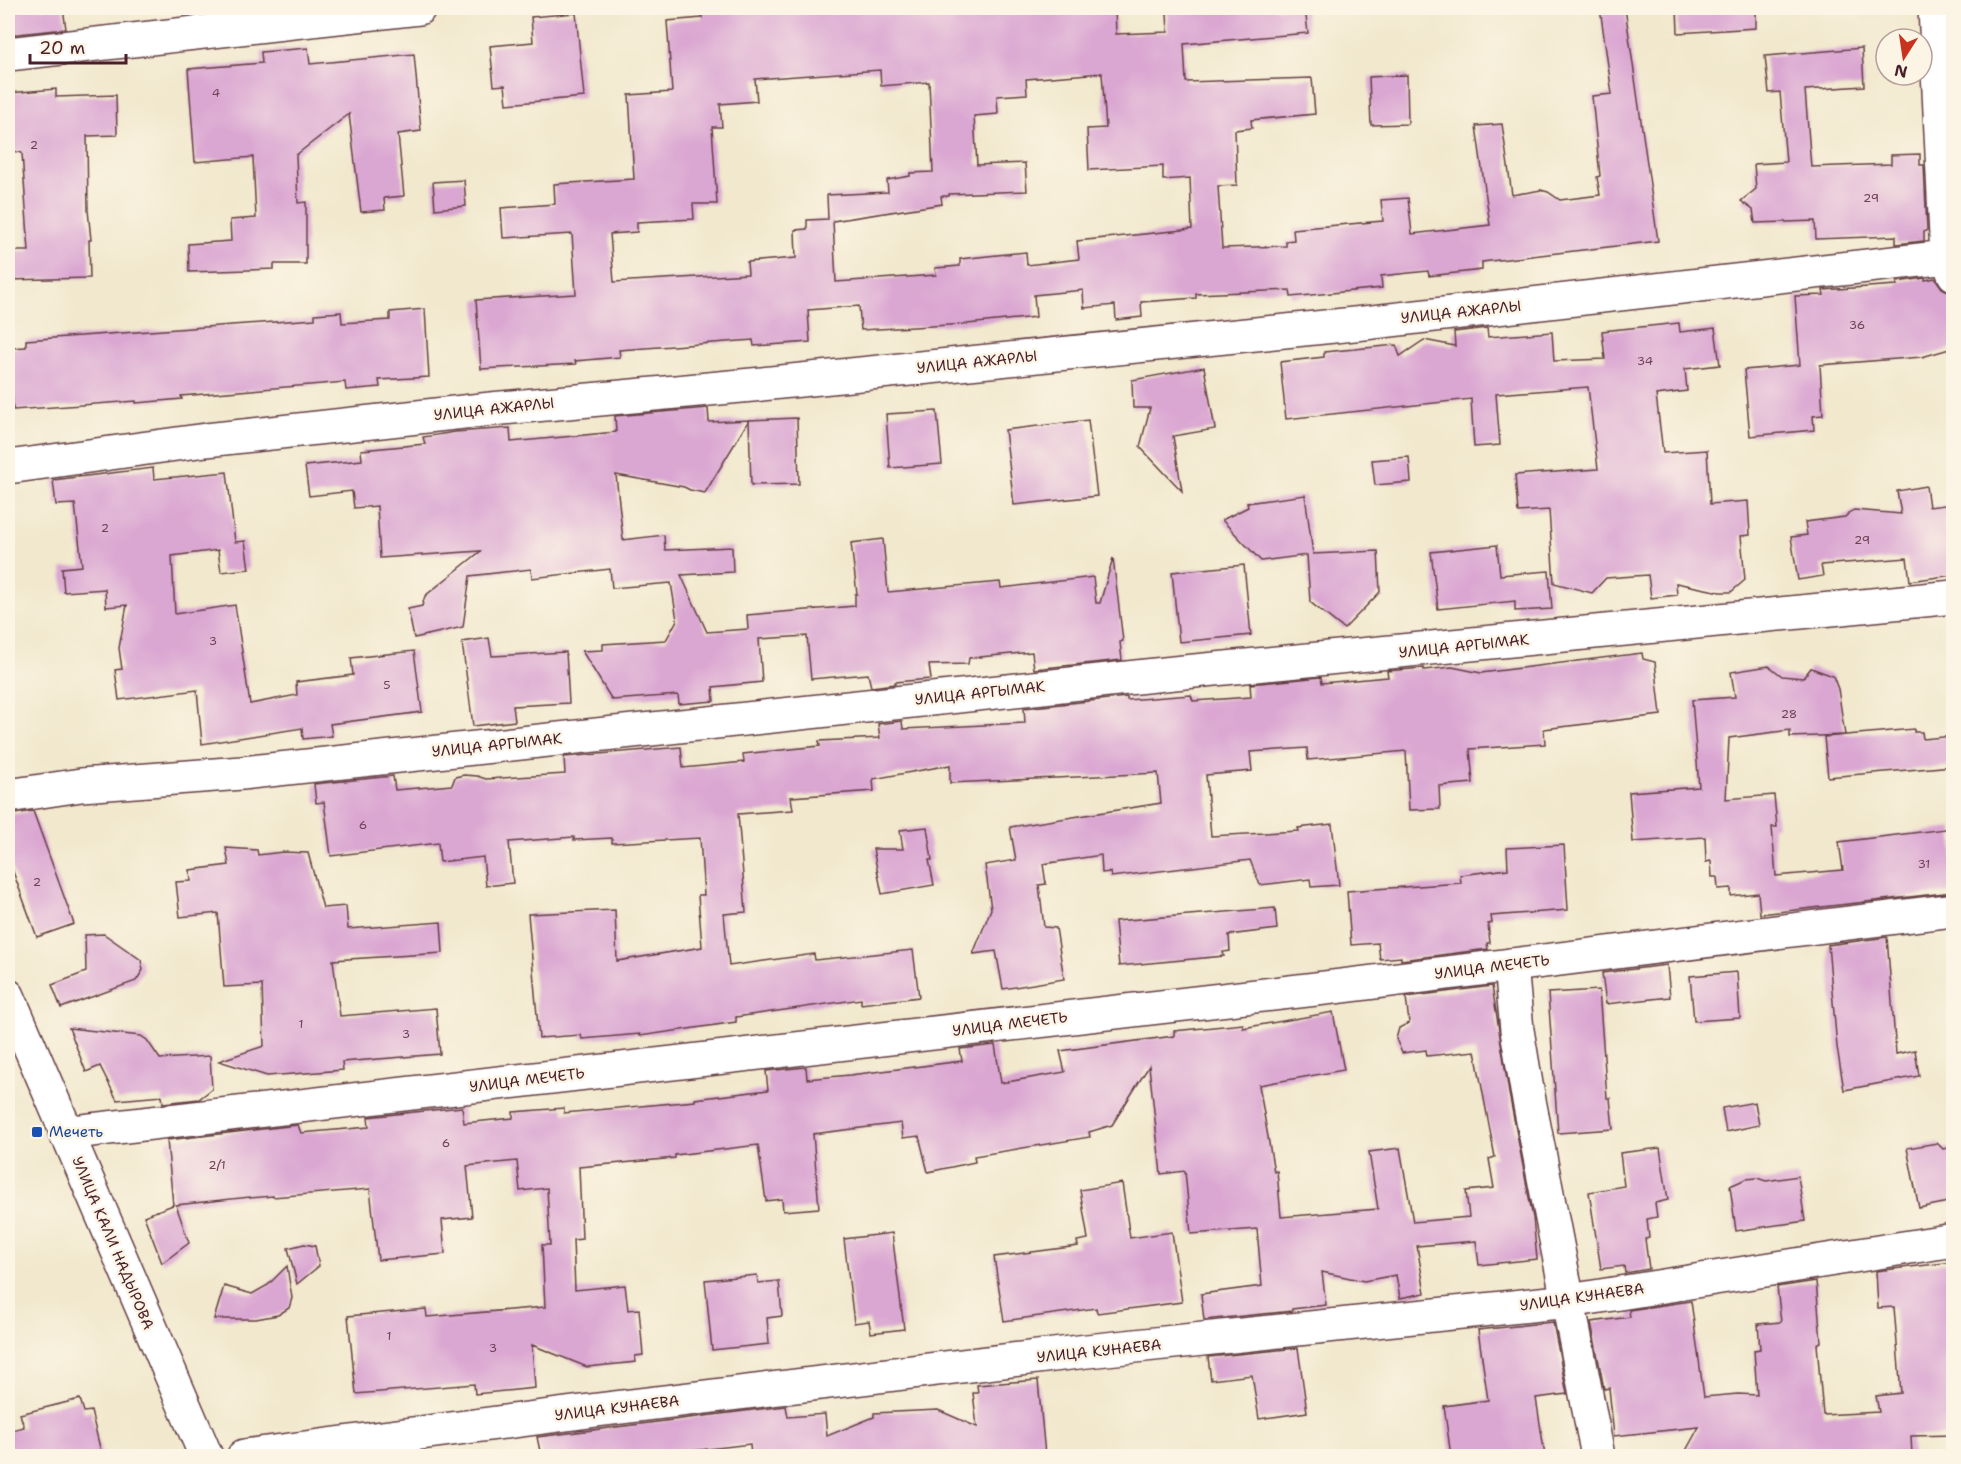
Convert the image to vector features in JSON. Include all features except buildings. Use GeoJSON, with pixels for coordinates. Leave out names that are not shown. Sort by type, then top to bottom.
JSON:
{"type":"FeatureCollection","features":[{"type":"Feature","properties":{"kind":"street"},"geometry":{"type":"LineString","coordinates":[[8,54],[419,8]]}},
{"type":"Feature","properties":{"kind":"street"},"geometry":{"type":"LineString","coordinates":[[1935,8],[1950,266]]}},
{"type":"Feature","properties":{"kind":"street","name":"УЛИЦА АЖАРЛЫ"},"geometry":{"type":"LineString","coordinates":[[8,467],[206,440],[490,409],[740,387],[1950,266]]}},
{"type":"Feature","properties":{"kind":"street","name":"УЛИЦА АРГЫМАК"},"geometry":{"type":"LineString","coordinates":[[8,796],[81,784],[242,773],[1174,673],[1953,597]]}},
{"type":"Feature","properties":{"kind":"street","name":"УЛИЦА МЕЧЕТЬ"},"geometry":{"type":"LineString","coordinates":[[65,1133],[1342,986],[1953,910]]}},
{"type":"Feature","properties":{"kind":"street"},"geometry":{"type":"LineString","coordinates":[[1511,964],[1527,1090],[1598,1456]]}},
{"type":"Feature","properties":{"kind":"street","name":"УЛИЦА КАЛИ НАДЫРОВА"},"geometry":{"type":"LineString","coordinates":[[8,996],[20,1056],[65,1133],[206,1456]]}},
{"type":"Feature","properties":{"kind":"street","name":"УЛИЦА КУНАЕВА"},"geometry":{"type":"LineString","coordinates":[[244,1456],[597,1410],[1076,1353],[1569,1301],[1953,1240]]}},
{"type":"Feature","properties":{"kind":"place","name":"Мечеть"},"geometry":{"type":"Point","coordinates":[37,1132]}}]}
